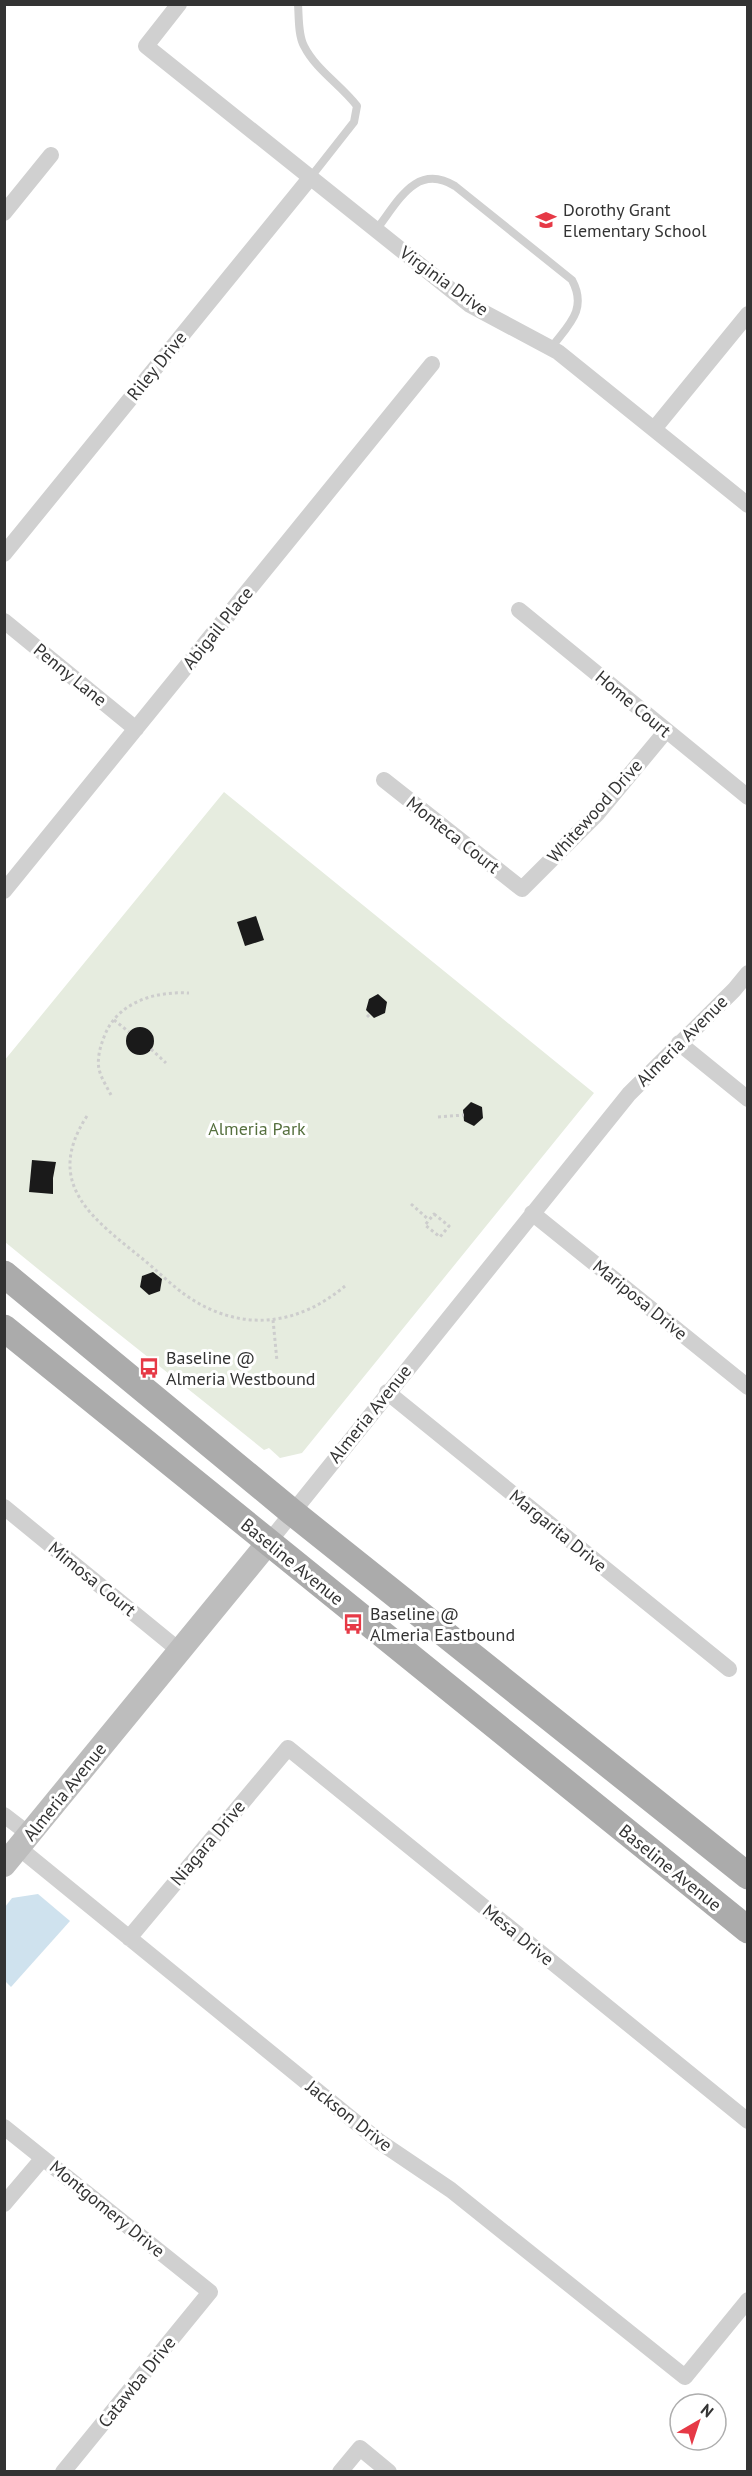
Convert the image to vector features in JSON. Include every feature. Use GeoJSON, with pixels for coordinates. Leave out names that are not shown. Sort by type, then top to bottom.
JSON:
{"type":"FeatureCollection","features":[{"type":"Feature","properties":{"kind":"main road"},"geometry":{"type":"LineString","coordinates":[[4,1274],[292,1512],[747,1876]]}},
{"type":"Feature","properties":{"kind":"main road","name":"Baseline Avenue"},"geometry":{"type":"LineString","coordinates":[[4,1328],[747,1930]]}},
{"type":"Feature","properties":{"kind":"street","name":"Virginia Drive"},"geometry":{"type":"LineString","coordinates":[[179,4],[146,46],[470,305],[551,348],[747,505]]}},
{"type":"Feature","properties":{"kind":"street"},"geometry":{"type":"LineString","coordinates":[[4,213],[51,155]]}},
{"type":"Feature","properties":{"kind":"street","name":"Riley Drive"},"geometry":{"type":"LineString","coordinates":[[4,554],[310,178]]}},
{"type":"Feature","properties":{"kind":"street"},"geometry":{"type":"LineString","coordinates":[[654,429],[747,314]]}},
{"type":"Feature","properties":{"kind":"street","name":"Abigail Place"},"geometry":{"type":"LineString","coordinates":[[4,891],[432,364]]}},
{"type":"Feature","properties":{"kind":"street","name":"Home Court"},"geometry":{"type":"LineString","coordinates":[[519,610],[747,797]]}},
{"type":"Feature","properties":{"kind":"street","name":"Penny Lane"},"geometry":{"type":"LineString","coordinates":[[4,621],[136,729]]}},
{"type":"Feature","properties":{"kind":"street","name":"Whitewood Drive"},"geometry":{"type":"LineString","coordinates":[[522,889],[598,813],[666,731]]}},
{"type":"Feature","properties":{"kind":"street","name":"Monteca Court"},"geometry":{"type":"LineString","coordinates":[[384,780],[522,889]]}},
{"type":"Feature","properties":{"kind":"street","name":"Almeria Avenue"},"geometry":{"type":"LineString","coordinates":[[18,1850],[629,1094],[734,990],[747,973]]}},
{"type":"Feature","properties":{"kind":"street"},"geometry":{"type":"LineString","coordinates":[[679,1043],[747,1099]]}},
{"type":"Feature","properties":{"kind":"street","name":"Mariposa Drive"},"geometry":{"type":"LineString","coordinates":[[532,1213],[747,1387]]}},
{"type":"Feature","properties":{"kind":"street","name":"Margarita Drive"},"geometry":{"type":"LineString","coordinates":[[387,1392],[729,1669]]}},
{"type":"Feature","properties":{"kind":"street","name":"Mimosa Court"},"geometry":{"type":"LineString","coordinates":[[4,1507],[180,1651]]}},
{"type":"Feature","properties":{"kind":"street","name":"Niagara Drive"},"geometry":{"type":"LineString","coordinates":[[129,1938],[288,1748]]}},
{"type":"Feature","properties":{"kind":"street","name":"Mesa Drive"},"geometry":{"type":"LineString","coordinates":[[288,1748],[747,2121]]}},
{"type":"Feature","properties":{"kind":"street","name":"Jackson Drive"},"geometry":{"type":"LineString","coordinates":[[4,1815],[18,1850],[380,2142],[451,2190],[685,2377],[747,2300]]}},
{"type":"Feature","properties":{"kind":"street","name":"Montgomery Drive"},"geometry":{"type":"LineString","coordinates":[[4,2127],[210,2292]]}},
{"type":"Feature","properties":{"kind":"street"},"geometry":{"type":"LineString","coordinates":[[4,2204],[43,2158]]}},
{"type":"Feature","properties":{"kind":"street","name":"Catawba Drive"},"geometry":{"type":"LineString","coordinates":[[63,2472],[210,2292]]}},
{"type":"Feature","properties":{"kind":"street"},"geometry":{"type":"LineString","coordinates":[[340,2472],[360,2448],[389,2472]]}},
{"type":"Feature","properties":{"kind":"lane"},"geometry":{"type":"LineString","coordinates":[[298,4],[304,45],[322,70],[348,94],[357,106],[354,122],[310,178]]}},
{"type":"Feature","properties":{"kind":"lane"},"geometry":{"type":"LineString","coordinates":[[376,230],[411,186],[425,178],[436,177],[455,186],[572,280],[578,295],[579,306],[574,318],[551,348]]}},
{"type":"Feature","properties":{"kind":"path"},"geometry":{"type":"LineString","coordinates":[[111,1095],[100,1070],[99,1060],[102,1040],[114,1020],[128,1005],[141,999],[166,993],[189,993]]}},
{"type":"Feature","properties":{"kind":"path"},"geometry":{"type":"LineString","coordinates":[[114,1020],[129,1032]]}},
{"type":"Feature","properties":{"kind":"path"},"geometry":{"type":"LineString","coordinates":[[151,1049],[166,1063]]}},
{"type":"Feature","properties":{"kind":"path"},"geometry":{"type":"LineString","coordinates":[[438,1117],[464,1115]]}},
{"type":"Feature","properties":{"kind":"path"},"geometry":{"type":"LineString","coordinates":[[87,1116],[78,1130],[71,1158],[74,1188],[80,1202],[105,1228],[195,1301],[212,1311],[232,1318],[273,1320],[302,1314],[331,1299],[345,1286]]}},
{"type":"Feature","properties":{"kind":"path"},"geometry":{"type":"LineString","coordinates":[[411,1204],[429,1220]]}},
{"type":"Feature","properties":{"kind":"path"},"geometry":{"type":"LineString","coordinates":[[434,1214],[449,1226],[440,1238],[425,1225],[429,1220],[434,1214]]}},
{"type":"Feature","properties":{"kind":"path"},"geometry":{"type":"LineString","coordinates":[[273,1320],[277,1361]]}},
{"type":"Feature","properties":{"kind":"green space","name":"Almeria Park"},"geometry":{"type":"Polygon","coordinates":[[[224,792],[594,1093],[302,1453],[280,1458],[269,1448],[264,1450],[5,1242],[4,1061],[224,792]]]}},
{"type":"Feature","properties":{"kind":"water"},"geometry":{"type":"Polygon","coordinates":[[[38,1894],[70,1921],[11,1987],[5,1981],[5,1907],[12,1898],[38,1894]]]}},
{"type":"Feature","properties":{"kind":"building"},"geometry":{"type":"Polygon","coordinates":[[[256,916],[264,940],[245,946],[237,922],[256,916]]]}},
{"type":"Feature","properties":{"kind":"building"},"geometry":{"type":"Polygon","coordinates":[[[378,994],[387,1002],[385,1013],[374,1018],[366,1010],[369,999],[378,994]]]}},
{"type":"Feature","properties":{"kind":"building"},"geometry":{"type":"Polygon","coordinates":[[[140,1027],[150,1031],[154,1041],[150,1051],[140,1055],[130,1051],[126,1041],[130,1031],[140,1027]]]}},
{"type":"Feature","properties":{"kind":"building"},"geometry":{"type":"Polygon","coordinates":[[[471,1102],[482,1107],[483,1118],[474,1126],[464,1121],[463,1110],[471,1102]]]}},
{"type":"Feature","properties":{"kind":"building"},"geometry":{"type":"Polygon","coordinates":[[[32,1160],[56,1162],[53,1194],[29,1192],[32,1160]]]}},
{"type":"Feature","properties":{"kind":"building"},"geometry":{"type":"Polygon","coordinates":[[[153,1272],[162,1279],[160,1291],[149,1295],[140,1287],[142,1276],[153,1272]]]}},
{"type":"Feature","properties":{"kind":"place","name":"Dorothy Grant Elementary School"},"geometry":{"type":"Point","coordinates":[546,220]}},
{"type":"Feature","properties":{"kind":"place","name":"Baseline @ Almeria Westbound"},"geometry":{"type":"Point","coordinates":[149,1368]}},
{"type":"Feature","properties":{"kind":"place","name":"Baseline @ Almeria Eastbound"},"geometry":{"type":"Point","coordinates":[353,1624]}}]}
